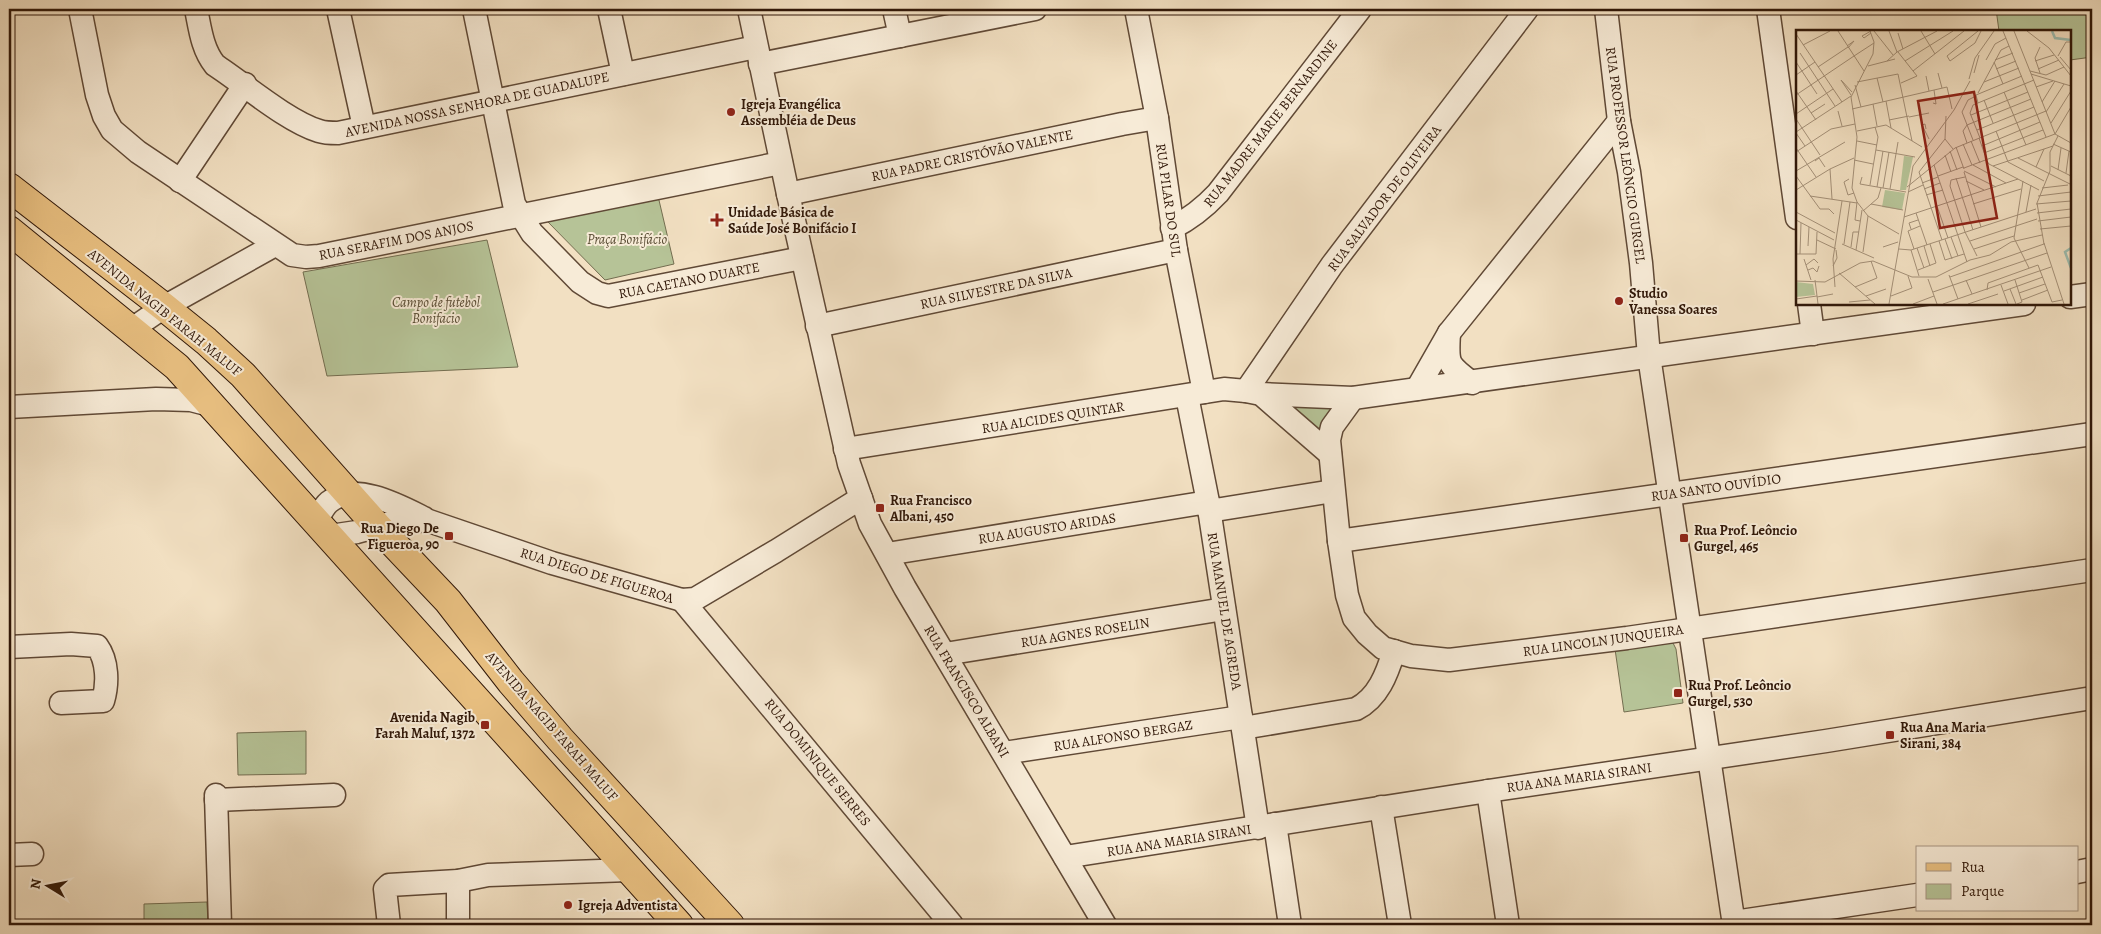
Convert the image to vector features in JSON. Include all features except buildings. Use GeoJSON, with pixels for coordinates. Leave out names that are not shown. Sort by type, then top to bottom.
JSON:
{"type":"FeatureCollection","features":[{"type":"Feature","properties":{"kind":"main road","name":"AVENIDA NAGIB FARAH MALUF"},"geometry":{"type":"LineString","coordinates":[[9,187],[164,307],[243,375],[377,526],[448,601],[511,682],[730,925]]}},
{"type":"Feature","properties":{"kind":"main road"},"geometry":{"type":"LineString","coordinates":[[9,230],[177,367],[679,925]]}},
{"type":"Feature","properties":{"kind":"street","name":"RUA SERAFIM DOS ANJOS"},"geometry":{"type":"LineString","coordinates":[[80,9],[97,96],[104,116],[112,130],[138,152],[292,255],[319,256],[781,163]]}},
{"type":"Feature","properties":{"kind":"street","name":"AVENIDA NOSSA SENHORA DE GUADALUPE"},"geometry":{"type":"LineString","coordinates":[[196,9],[208,56],[215,64],[286,115],[306,127],[322,132],[338,133],[623,74],[900,36],[1024,10]]}},
{"type":"Feature","properties":{"kind":"street"},"geometry":{"type":"LineString","coordinates":[[338,9],[364,128]]}},
{"type":"Feature","properties":{"kind":"street"},"geometry":{"type":"LineString","coordinates":[[474,9],[514,204],[519,215]]}},
{"type":"Feature","properties":{"kind":"street"},"geometry":{"type":"LineString","coordinates":[[609,9],[623,74]]}},
{"type":"Feature","properties":{"kind":"street","name":"RUA FRANCISCO ALBANI"},"geometry":{"type":"LineString","coordinates":[[749,9],[781,163],[845,449],[870,524],[1105,925]]}},
{"type":"Feature","properties":{"kind":"street"},"geometry":{"type":"LineString","coordinates":[[894,9],[900,36]]}},
{"type":"Feature","properties":{"kind":"street","name":"RUA PILAR DO SUL"},"geometry":{"type":"LineString","coordinates":[[1136,9],[1157,118],[1196,394]]}},
{"type":"Feature","properties":{"kind":"street","name":"RUA MADRE MARIE BERNARDINE"},"geometry":{"type":"LineString","coordinates":[[1174,239],[1218,193],[1360,9]]}},
{"type":"Feature","properties":{"kind":"street","name":"RUA SALVADOR DE OLIVEIRA"},"geometry":{"type":"LineString","coordinates":[[1254,392],[1332,265],[1527,9]]}},
{"type":"Feature","properties":{"kind":"street","name":"RUA PROFESSOR LEÔNCIO GURGEL"},"geometry":{"type":"LineString","coordinates":[[1606,9],[1618,121],[1629,172],[1641,263],[1649,356],[1734,924]]}},
{"type":"Feature","properties":{"kind":"street"},"geometry":{"type":"LineString","coordinates":[[1768,9],[1796,211]]}},
{"type":"Feature","properties":{"kind":"street"},"geometry":{"type":"LineString","coordinates":[[180,181],[244,84]]}},
{"type":"Feature","properties":{"kind":"street","name":"RUA PADRE CRISTÓVÃO VALENTE"},"geometry":{"type":"LineString","coordinates":[[788,194],[1157,118]]}},
{"type":"Feature","properties":{"kind":"street"},"geometry":{"type":"LineString","coordinates":[[1417,389],[1449,334],[1618,121]]}},
{"type":"Feature","properties":{"kind":"street","name":"RUA CAETANO DUARTE"},"geometry":{"type":"LineString","coordinates":[[519,215],[532,232],[580,282],[597,293],[608,296],[802,258]]}},
{"type":"Feature","properties":{"kind":"street","name":"RUA SILVESTRE DA SILVA"},"geometry":{"type":"LineString","coordinates":[[817,326],[1174,239]]}},
{"type":"Feature","properties":{"kind":"street"},"geometry":{"type":"LineString","coordinates":[[132,329],[164,307],[275,245]]}},
{"type":"Feature","properties":{"kind":"street"},"geometry":{"type":"LineString","coordinates":[[2071,297],[2092,294]]}},
{"type":"Feature","properties":{"kind":"street"},"geometry":{"type":"LineString","coordinates":[[1809,305],[1813,334]]}},
{"type":"Feature","properties":{"kind":"street"},"geometry":{"type":"LineString","coordinates":[[1348,398],[1472,383],[1649,356],[2017,305]]}},
{"type":"Feature","properties":{"kind":"street"},"geometry":{"type":"LineString","coordinates":[[1449,334],[1448,358],[1454,369],[1472,383]]}},
{"type":"Feature","properties":{"kind":"street"},"geometry":{"type":"LineString","coordinates":[[156,399],[170,384],[177,367]]}},
{"type":"Feature","properties":{"kind":"street","name":"RUA ALCIDES QUINTAR"},"geometry":{"type":"LineString","coordinates":[[845,449],[1224,389],[1348,398]]}},
{"type":"Feature","properties":{"kind":"street"},"geometry":{"type":"LineString","coordinates":[[1254,392],[1330,454]]}},
{"type":"Feature","properties":{"kind":"street","name":"RUA MANUEL DE AGREDA"},"geometry":{"type":"LineString","coordinates":[[1196,394],[1208,507],[1242,722],[1290,925]]}},
{"type":"Feature","properties":{"kind":"street","name":"RUA LINCOLN JUNQUEIRA"},"geometry":{"type":"LineString","coordinates":[[1348,398],[1332,426],[1329,440],[1339,541],[1347,595],[1354,618],[1367,634],[1383,648],[1411,656],[1449,660],[1627,638],[2092,570]]}},
{"type":"Feature","properties":{"kind":"street"},"geometry":{"type":"LineString","coordinates":[[9,407],[156,399],[191,400],[214,406]]}},
{"type":"Feature","properties":{"kind":"street","name":"RUA SANTO OUVÍDIO"},"geometry":{"type":"LineString","coordinates":[[1339,541],[2092,434]]}},
{"type":"Feature","properties":{"kind":"street","name":"RUA AUGUSTO ARIDAS"},"geometry":{"type":"LineString","coordinates":[[886,554],[1208,507],[1334,491]]}},
{"type":"Feature","properties":{"kind":"street"},"geometry":{"type":"LineString","coordinates":[[350,495],[330,501],[324,507],[323,529],[357,532],[377,526]]}},
{"type":"Feature","properties":{"kind":"street","name":"RUA DIEGO DE FIGUEROA"},"geometry":{"type":"LineString","coordinates":[[350,495],[368,496],[395,504],[429,521],[561,566],[682,600],[695,599],[861,498]]}},
{"type":"Feature","properties":{"kind":"street","name":"RUA DIEGO DE FIGUEROA"},"geometry":{"type":"LineString","coordinates":[[377,526],[410,519],[429,521]]}},
{"type":"Feature","properties":{"kind":"street","name":"RUA DOMINIQUE SERRES"},"geometry":{"type":"LineString","coordinates":[[682,600],[952,925]]}},
{"type":"Feature","properties":{"kind":"street","name":"RUA AGNES ROSELIN"},"geometry":{"type":"LineString","coordinates":[[945,654],[1224,610]]}},
{"type":"Feature","properties":{"kind":"street"},"geometry":{"type":"LineString","coordinates":[[9,647],[71,644],[98,646],[104,655],[106,690],[103,702],[61,703]]}},
{"type":"Feature","properties":{"kind":"street","name":"RUA ALFONSO BERGAZ"},"geometry":{"type":"LineString","coordinates":[[1004,753],[1356,709],[1367,704],[1376,693],[1394,651]]}},
{"type":"Feature","properties":{"kind":"street","name":"RUA ANA MARIA SIRANI"},"geometry":{"type":"LineString","coordinates":[[1065,858],[1381,807],[1826,741],[2092,698]]}},
{"type":"Feature","properties":{"kind":"street"},"geometry":{"type":"LineString","coordinates":[[1488,791],[1508,925]]}},
{"type":"Feature","properties":{"kind":"street"},"geometry":{"type":"LineString","coordinates":[[220,925],[221,868],[216,798],[334,795]]}},
{"type":"Feature","properties":{"kind":"street"},"geometry":{"type":"LineString","coordinates":[[1381,807],[1400,925]]}},
{"type":"Feature","properties":{"kind":"street"},"geometry":{"type":"LineString","coordinates":[[9,855],[32,854]]}},
{"type":"Feature","properties":{"kind":"street"},"geometry":{"type":"LineString","coordinates":[[2078,872],[2092,869]]}},
{"type":"Feature","properties":{"kind":"street"},"geometry":{"type":"LineString","coordinates":[[389,925],[386,886],[458,881],[488,874],[628,870]]}},
{"type":"Feature","properties":{"kind":"street"},"geometry":{"type":"LineString","coordinates":[[458,881],[458,925]]}},
{"type":"Feature","properties":{"kind":"street"},"geometry":{"type":"LineString","coordinates":[[1734,924],[1916,895]]}},
{"type":"Feature","properties":{"kind":"green space"},"geometry":{"type":"Polygon","coordinates":[[[1996,9],[2092,9],[2092,57],[2071,60],[2071,30],[1999,30],[1996,9]]]}},
{"type":"Feature","properties":{"kind":"green space","name":"Praça Bonifácio"},"geometry":{"type":"Polygon","coordinates":[[[658,196],[674,264],[605,280],[547,221],[658,196]]]}},
{"type":"Feature","properties":{"kind":"green space","name":"Campo de futebol Bonifacio"},"geometry":{"type":"Polygon","coordinates":[[[487,240],[518,367],[327,376],[303,272],[487,240]]]}},
{"type":"Feature","properties":{"kind":"green space"},"geometry":{"type":"Polygon","coordinates":[[[1347,400],[1326,448],[1281,403],[1347,400]]]}},
{"type":"Feature","properties":{"kind":"green space"},"geometry":{"type":"Polygon","coordinates":[[[1666,642],[1673,643],[1676,649],[1683,703],[1624,712],[1615,649],[1666,642]]]}},
{"type":"Feature","properties":{"kind":"green space"},"geometry":{"type":"Polygon","coordinates":[[[306,731],[306,774],[238,775],[237,733],[306,731]]]}},
{"type":"Feature","properties":{"kind":"green space"},"geometry":{"type":"Polygon","coordinates":[[[207,902],[208,925],[144,925],[144,904],[207,902]]]}},
{"type":"Feature","properties":{"kind":"place","name":"Igreja Evangélica Assembléia de Deus"},"geometry":{"type":"Point","coordinates":[731,112]}},
{"type":"Feature","properties":{"kind":"place","name":"Unidade Básica de Saúde José Bonifácio I"},"geometry":{"type":"Point","coordinates":[717,220]}},
{"type":"Feature","properties":{"kind":"place","name":"Studio Vanessa Soares"},"geometry":{"type":"Point","coordinates":[1619,301]}},
{"type":"Feature","properties":{"kind":"place","name":"Rua Francisco Albani, 450"},"geometry":{"type":"Point","coordinates":[880,508]}},
{"type":"Feature","properties":{"kind":"place","name":"Rua Diego De Figueroa, 90"},"geometry":{"type":"Point","coordinates":[449,536]}},
{"type":"Feature","properties":{"kind":"place","name":"Rua Prof. Leôncio Gurgel, 465"},"geometry":{"type":"Point","coordinates":[1684,538]}},
{"type":"Feature","properties":{"kind":"place","name":"Rua Prof. Leôncio Gurgel, 530"},"geometry":{"type":"Point","coordinates":[1678,693]}},
{"type":"Feature","properties":{"kind":"place","name":"Avenida Nagib Farah Maluf, 1372"},"geometry":{"type":"Point","coordinates":[485,725]}},
{"type":"Feature","properties":{"kind":"place","name":"Rua Ana Maria Sirani, 384"},"geometry":{"type":"Point","coordinates":[1890,735]}},
{"type":"Feature","properties":{"kind":"place","name":"Igreja Adventista"},"geometry":{"type":"Point","coordinates":[568,905]}}]}
